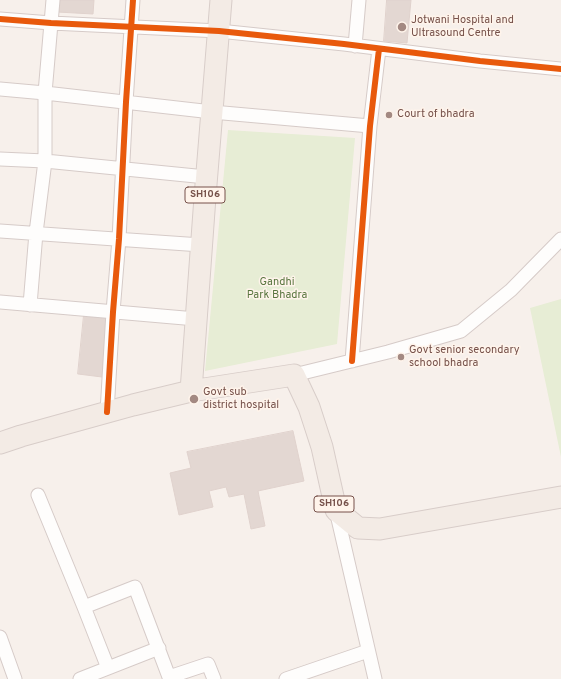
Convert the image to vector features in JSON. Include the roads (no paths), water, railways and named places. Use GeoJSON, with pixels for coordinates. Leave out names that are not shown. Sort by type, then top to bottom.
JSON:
{"type":"FeatureCollection","features":[{"type":"Feature","properties":{"kind":"main road","name":"SH106"},"geometry":{"type":"LineString","coordinates":[[191,391],[206,177],[221,0]]}},
{"type":"Feature","properties":{"kind":"main road","name":"SH106"},"geometry":{"type":"LineString","coordinates":[[294,375],[309,407],[322,447],[336,510],[358,528],[380,529],[561,498]]}},
{"type":"Feature","properties":{"kind":"main road"},"geometry":{"type":"LineString","coordinates":[[0,444],[21,436],[107,412],[191,391],[294,375]]}},
{"type":"Feature","properties":{"kind":"street"},"geometry":{"type":"LineString","coordinates":[[30,305],[36,233],[45,161],[46,93],[54,0]]}},
{"type":"Feature","properties":{"kind":"street"},"geometry":{"type":"LineString","coordinates":[[107,412],[133,0]]}},
{"type":"Feature","properties":{"kind":"street"},"geometry":{"type":"LineString","coordinates":[[355,46],[358,0]]}},
{"type":"Feature","properties":{"kind":"street"},"geometry":{"type":"LineString","coordinates":[[0,19],[219,31],[561,69]]}},
{"type":"Feature","properties":{"kind":"street"},"geometry":{"type":"LineString","coordinates":[[352,361],[370,126],[379,49]]}},
{"type":"Feature","properties":{"kind":"street"},"geometry":{"type":"LineString","coordinates":[[0,89],[212,112],[370,126]]}},
{"type":"Feature","properties":{"kind":"street"},"geometry":{"type":"LineString","coordinates":[[0,159],[45,161],[123,170],[206,177]]}},
{"type":"Feature","properties":{"kind":"street"},"geometry":{"type":"LineString","coordinates":[[0,231],[201,245]]}},
{"type":"Feature","properties":{"kind":"street"},"geometry":{"type":"LineString","coordinates":[[294,375],[395,350],[461,331],[511,290],[561,239]]}},
{"type":"Feature","properties":{"kind":"street"},"geometry":{"type":"LineString","coordinates":[[0,302],[196,319]]}},
{"type":"Feature","properties":{"kind":"street"},"geometry":{"type":"LineString","coordinates":[[38,495],[108,668]]}},
{"type":"Feature","properties":{"kind":"street"},"geometry":{"type":"LineString","coordinates":[[336,510],[375,679]]}},
{"type":"Feature","properties":{"kind":"street"},"geometry":{"type":"LineString","coordinates":[[84,607],[135,587],[169,677],[208,664],[214,679]]}},
{"type":"Feature","properties":{"kind":"street"},"geometry":{"type":"LineString","coordinates":[[0,637],[15,679]]}},
{"type":"Feature","properties":{"kind":"street"},"geometry":{"type":"LineString","coordinates":[[80,679],[159,648]]}},
{"type":"Feature","properties":{"kind":"street"},"geometry":{"type":"LineString","coordinates":[[286,679],[368,651]]}},
{"type":"Feature","properties":{"kind":"place","name":"Jotwani Hospital and Ultrasound Centre"},"geometry":{"type":"Point","coordinates":[402,27]}},
{"type":"Feature","properties":{"kind":"place","name":"Court of bhadra"},"geometry":{"type":"Point","coordinates":[389,115]}},
{"type":"Feature","properties":{"kind":"place","name":"Govt senior secondary school bhadra"},"geometry":{"type":"Point","coordinates":[401,357]}},
{"type":"Feature","properties":{"kind":"place","name":"Govt sub district hospital"},"geometry":{"type":"Point","coordinates":[194,399]}},
{"type":"Feature","properties":{"kind":"park label","name":"Gandhi Park Bhadra"},"geometry":{"type":"Point","coordinates":[277,289]}}]}
